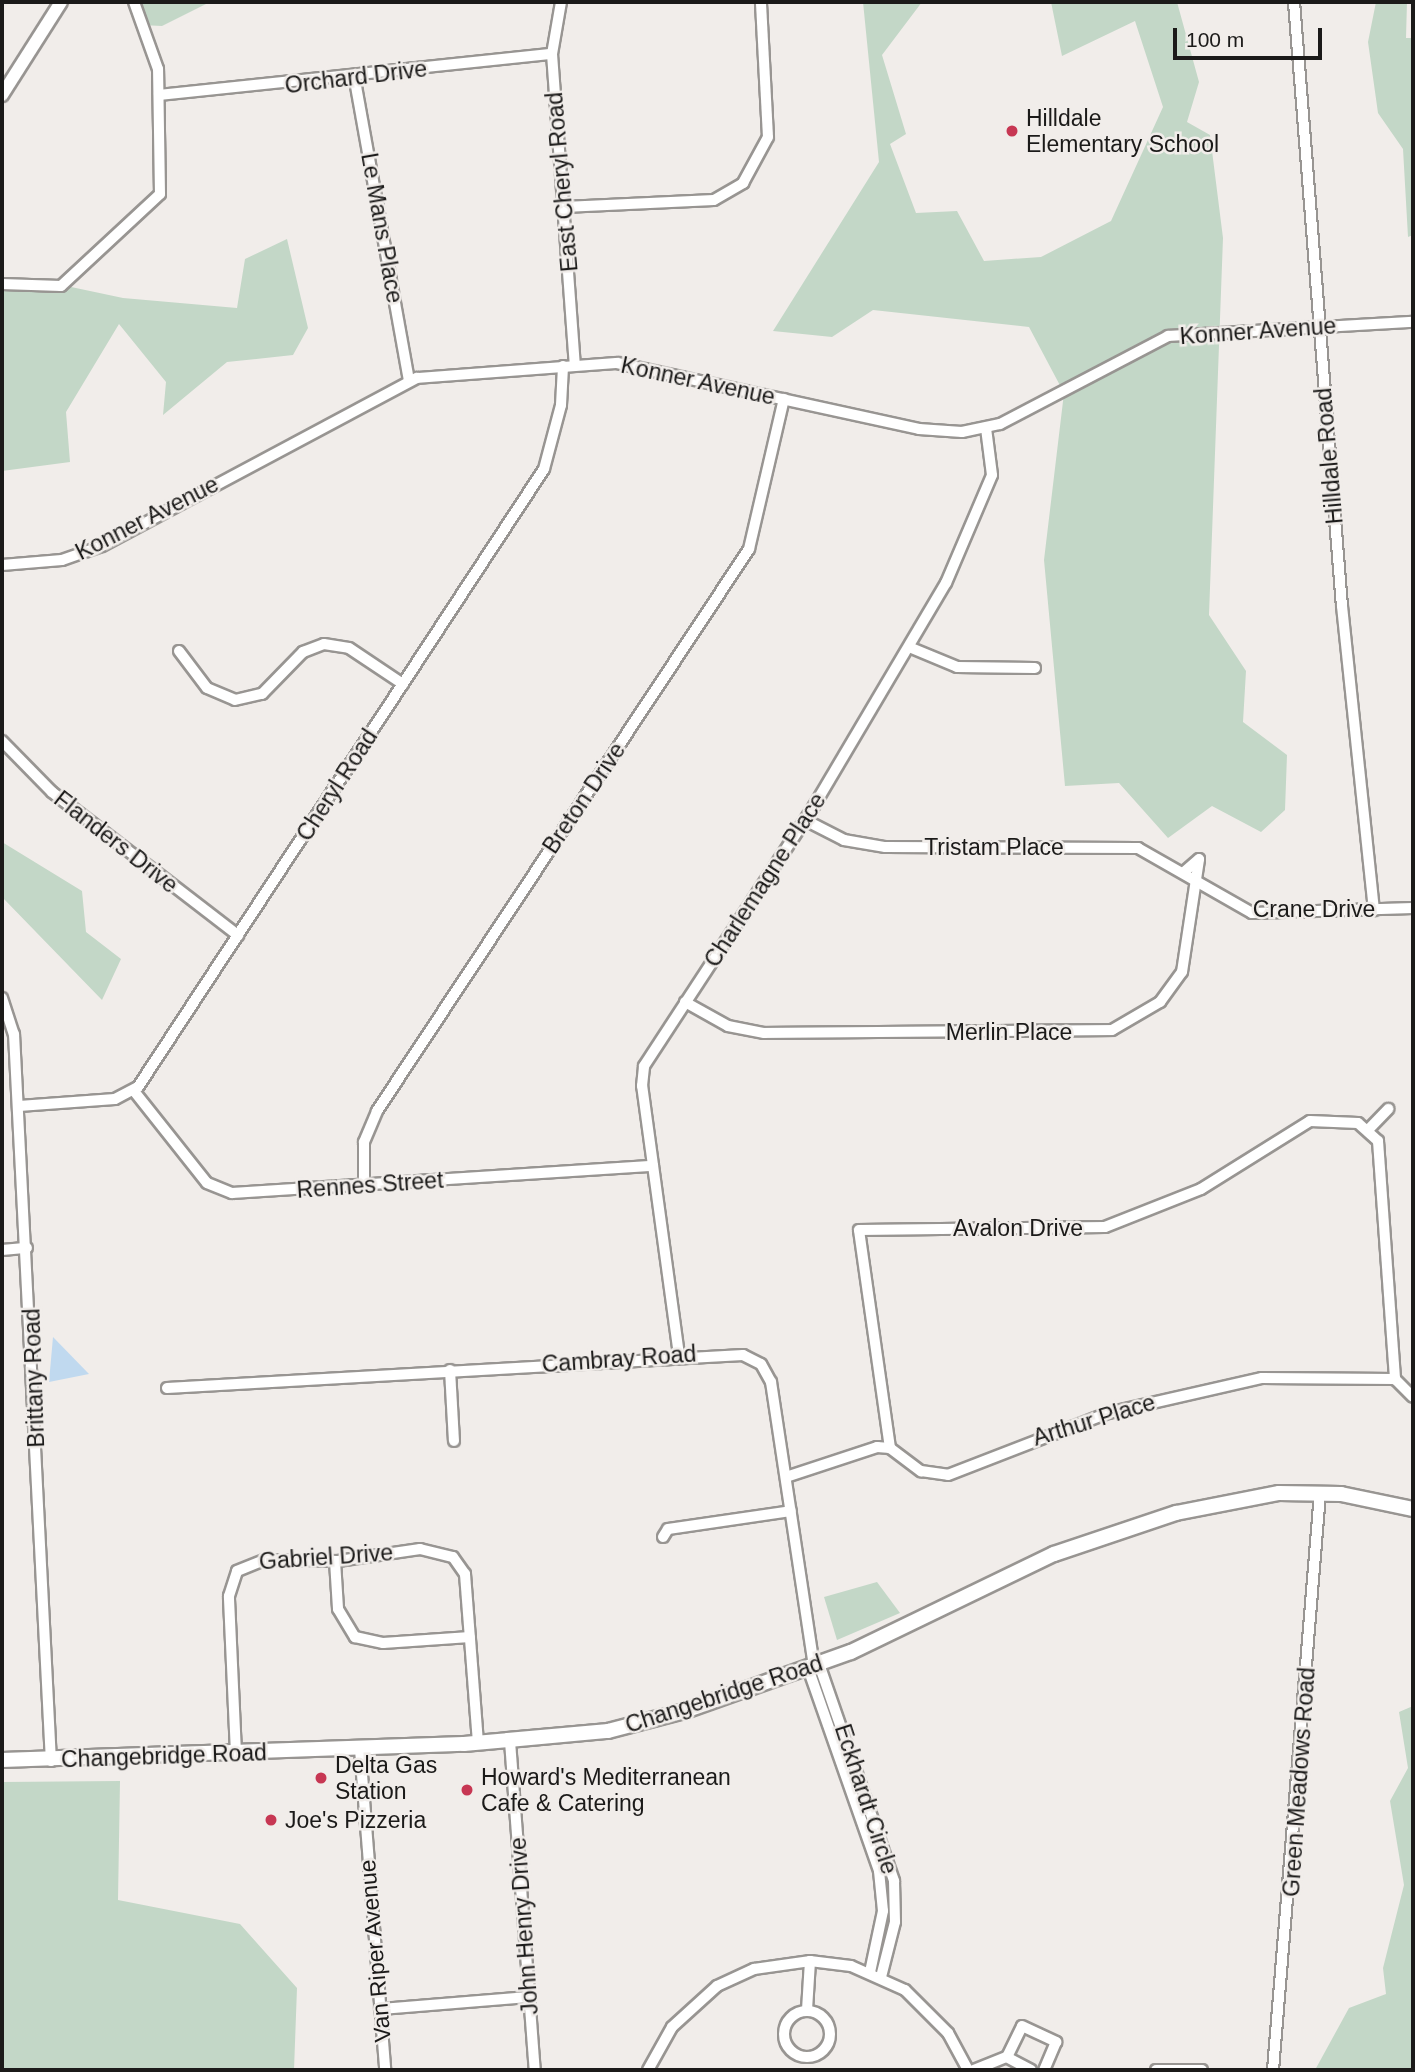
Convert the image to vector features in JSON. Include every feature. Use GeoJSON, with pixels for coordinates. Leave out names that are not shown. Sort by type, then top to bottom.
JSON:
{"type":"FeatureCollection","features":[{"type":"Feature","properties":{"kind":"main road","name":"Changebridge Road"},"geometry":{"type":"LineString","coordinates":[[2,1760],[51,1761],[360,1749],[510,1741],[608,1731],[814,1666],[1092,1539],[1235,1499],[1320,1494],[1413,1509]]}},
{"type":"Feature","properties":{"kind":"street"},"geometry":{"type":"LineString","coordinates":[[2,95],[61,2]]}},
{"type":"Feature","properties":{"kind":"street"},"geometry":{"type":"LineString","coordinates":[[2,284],[61,286],[160,194],[158,69],[134,2]]}},
{"type":"Feature","properties":{"kind":"street","name":"East Cheryl Road"},"geometry":{"type":"LineString","coordinates":[[561,2],[552,54],[575,364]]}},
{"type":"Feature","properties":{"kind":"street"},"geometry":{"type":"LineString","coordinates":[[564,206],[715,200],[743,183],[768,137],[761,2]]}},
{"type":"Feature","properties":{"kind":"street","name":"Hilldale Road"},"geometry":{"type":"LineString","coordinates":[[1294,2],[1319,326],[1374,910]]}},
{"type":"Feature","properties":{"kind":"street","name":"Orchard Drive"},"geometry":{"type":"LineString","coordinates":[[159,95],[552,54]]}},
{"type":"Feature","properties":{"kind":"street","name":"Le Mans Place"},"geometry":{"type":"LineString","coordinates":[[354,75],[409,381]]}},
{"type":"Feature","properties":{"kind":"street","name":"Konner Avenue"},"geometry":{"type":"LineString","coordinates":[[2,565],[62,560],[102,547],[409,381],[575,364],[617,363],[919,429],[986,428],[1168,336],[1413,322]]}},
{"type":"Feature","properties":{"kind":"street","name":"Cheryl Road"},"geometry":{"type":"LineString","coordinates":[[134,1091],[544,469],[561,405],[563,366]]}},
{"type":"Feature","properties":{"kind":"street","name":"Breton Drive"},"geometry":{"type":"LineString","coordinates":[[364,1186],[364,1142],[377,1111],[749,549],[784,399]]}},
{"type":"Feature","properties":{"kind":"street","name":"Charlemagne Place"},"geometry":{"type":"LineString","coordinates":[[679,1355],[642,1080],[685,1002],[805,820],[946,583],[992,475],[986,428]]}},
{"type":"Feature","properties":{"kind":"street"},"geometry":{"type":"LineString","coordinates":[[179,651],[207,688],[235,700],[262,694],[303,652],[324,644],[349,648],[403,684]]}},
{"type":"Feature","properties":{"kind":"street"},"geometry":{"type":"LineString","coordinates":[[909,647],[945,664],[1035,668]]}},
{"type":"Feature","properties":{"kind":"street","name":"Flanders Drive"},"geometry":{"type":"LineString","coordinates":[[2,741],[35,778],[238,935]]}},
{"type":"Feature","properties":{"kind":"street","name":"Tristam Place"},"geometry":{"type":"LineString","coordinates":[[805,820],[867,846],[1138,848],[1183,873]]}},
{"type":"Feature","properties":{"kind":"street"},"geometry":{"type":"LineString","coordinates":[[1183,873],[1199,859],[1196,881]]}},
{"type":"Feature","properties":{"kind":"street","name":"Crane Drive"},"geometry":{"type":"LineString","coordinates":[[1183,873],[1252,913],[1413,908]]}},
{"type":"Feature","properties":{"kind":"street","name":"Merlin Place"},"geometry":{"type":"LineString","coordinates":[[685,1002],[728,1026],[764,1033],[1112,1030],[1146,1012],[1177,982],[1196,881]]}},
{"type":"Feature","properties":{"kind":"street","name":"Brittany Road"},"geometry":{"type":"LineString","coordinates":[[2,998],[14,1034],[19,1106],[40,1445],[32,1490],[51,1761]]}},
{"type":"Feature","properties":{"kind":"street"},"geometry":{"type":"LineString","coordinates":[[19,1106],[103,1101],[134,1091]]}},
{"type":"Feature","properties":{"kind":"street","name":"Rennes Street"},"geometry":{"type":"LineString","coordinates":[[134,1091],[207,1183],[222,1191],[364,1186],[653,1166]]}},
{"type":"Feature","properties":{"kind":"street"},"geometry":{"type":"LineString","coordinates":[[1388,1109],[1369,1129],[1380,1147],[1395,1379],[1413,1397]]}},
{"type":"Feature","properties":{"kind":"street","name":"Avalon Drive"},"geometry":{"type":"LineString","coordinates":[[890,1448],[859,1230],[1101,1228],[1201,1189],[1310,1121],[1369,1129]]}},
{"type":"Feature","properties":{"kind":"street"},"geometry":{"type":"LineString","coordinates":[[2,1250],[27,1248]]}},
{"type":"Feature","properties":{"kind":"street","name":"Cambray Road"},"geometry":{"type":"LineString","coordinates":[[167,1388],[737,1353],[765,1370],[786,1477],[814,1666]]}},
{"type":"Feature","properties":{"kind":"street"},"geometry":{"type":"LineString","coordinates":[[450,1370],[454,1441]]}},
{"type":"Feature","properties":{"kind":"street","name":"Arthur Place"},"geometry":{"type":"LineString","coordinates":[[890,1448],[921,1471],[948,1475],[1071,1426],[1225,1383],[1296,1376],[1395,1379]]}},
{"type":"Feature","properties":{"kind":"street"},"geometry":{"type":"LineString","coordinates":[[786,1477],[863,1450],[890,1448]]}},
{"type":"Feature","properties":{"kind":"street","name":"Green Meadows Road"},"geometry":{"type":"LineString","coordinates":[[1273,2070],[1320,1494]]}},
{"type":"Feature","properties":{"kind":"street"},"geometry":{"type":"LineString","coordinates":[[663,1537],[668,1529],[791,1511]]}},
{"type":"Feature","properties":{"kind":"street","name":"Gabriel Drive"},"geometry":{"type":"LineString","coordinates":[[236,1753],[229,1596],[233,1576],[264,1560],[335,1561],[420,1549],[453,1557],[465,1574],[478,1743]]}},
{"type":"Feature","properties":{"kind":"street"},"geometry":{"type":"LineString","coordinates":[[335,1561],[338,1609],[355,1637],[383,1643],[470,1637]]}},
{"type":"Feature","properties":{"kind":"street","name":"Eckhardt Circle"},"geometry":{"type":"LineString","coordinates":[[814,1666],[879,1871],[881,1932],[870,1972]]}},
{"type":"Feature","properties":{"kind":"street","name":"Eckhardt Circle"},"geometry":{"type":"LineString","coordinates":[[814,1666],[894,1881],[895,1922],[881,1977]]}},
{"type":"Feature","properties":{"kind":"street","name":"John Henry Drive"},"geometry":{"type":"LineString","coordinates":[[510,1741],[535,2070]]}},
{"type":"Feature","properties":{"kind":"street","name":"Van Riper Avenue"},"geometry":{"type":"LineString","coordinates":[[360,1749],[385,2070]]}},
{"type":"Feature","properties":{"kind":"street"},"geometry":{"type":"LineString","coordinates":[[807,2010],[832,2028],[831,2040],[813,2058],[801,2057],[782,2039],[782,2030],[807,2010],[810,1961]]}},
{"type":"Feature","properties":{"kind":"street"},"geometry":{"type":"LineString","coordinates":[[648,2070],[672,2027],[717,1986],[754,1969],[810,1961],[870,1972],[881,1977],[930,2012],[968,2070]]}},
{"type":"Feature","properties":{"kind":"street"},"geometry":{"type":"LineString","coordinates":[[380,2009],[530,1997]]}},
{"type":"Feature","properties":{"kind":"street"},"geometry":{"type":"LineString","coordinates":[[974,2070],[1007,2057],[1017,2030],[1028,2025],[1056,2042],[1044,2070]]}},
{"type":"Feature","properties":{"kind":"street"},"geometry":{"type":"LineString","coordinates":[[1007,2057],[1031,2070]]}},
{"type":"Feature","properties":{"kind":"street"},"geometry":{"type":"LineString","coordinates":[[1156,2070],[1202,2070]]}},
{"type":"Feature","properties":{"kind":"green space"},"geometry":{"type":"Polygon","coordinates":[[[136,2],[210,2],[162,26],[142,25],[136,2]]]}},
{"type":"Feature","properties":{"kind":"green space"},"geometry":{"type":"Polygon","coordinates":[[[863,2],[922,2],[882,55],[906,134],[890,144],[916,213],[957,211],[984,261],[1041,257],[1111,221],[1163,107],[1135,21],[1062,56],[1051,2],[1177,2],[1199,82],[1187,122],[1210,135],[1223,238],[1209,615],[1246,671],[1243,722],[1287,755],[1285,810],[1261,832],[1212,806],[1168,838],[1119,783],[1065,786],[1044,560],[1064,393],[1029,327],[873,310],[832,337],[773,331],[879,162],[863,2]]]}},
{"type":"Feature","properties":{"kind":"green space"},"geometry":{"type":"Polygon","coordinates":[[[1376,2],[1407,2],[1406,38],[1413,38],[1413,235],[1408,237],[1403,149],[1378,113],[1368,42],[1376,2]]]}},
{"type":"Feature","properties":{"kind":"green space"},"geometry":{"type":"Polygon","coordinates":[[[287,239],[308,328],[293,355],[227,362],[163,415],[166,382],[119,324],[66,412],[70,462],[2,471],[2,285],[57,284],[123,298],[237,308],[245,259],[287,239]]]}},
{"type":"Feature","properties":{"kind":"green space"},"geometry":{"type":"Polygon","coordinates":[[[2,842],[82,891],[86,932],[121,959],[102,1000],[2,897],[2,842]]]}},
{"type":"Feature","properties":{"kind":"green space"},"geometry":{"type":"Polygon","coordinates":[[[877,1582],[900,1613],[837,1640],[824,1597],[877,1582]]]}},
{"type":"Feature","properties":{"kind":"green space"},"geometry":{"type":"Polygon","coordinates":[[[1413,1706],[1413,2070],[1315,2070],[1349,2008],[1386,1994],[1383,1968],[1404,1885],[1390,1801],[1408,1768],[1399,1712],[1413,1706]]]}},
{"type":"Feature","properties":{"kind":"green space"},"geometry":{"type":"Polygon","coordinates":[[[120,1781],[118,1900],[240,1924],[297,1988],[294,2070],[2,2070],[2,1782],[120,1781]]]}},
{"type":"Feature","properties":{"kind":"water"},"geometry":{"type":"Polygon","coordinates":[[[53,1337],[89,1374],[49,1382],[53,1337]]]}},
{"type":"Feature","properties":{"kind":"place","name":"Hilldale Elementary School"},"geometry":{"type":"Point","coordinates":[1012,131]}},
{"type":"Feature","properties":{"kind":"place","name":"Delta Gas Station"},"geometry":{"type":"Point","coordinates":[321,1778]}},
{"type":"Feature","properties":{"kind":"place","name":"Howard's Mediterranean Cafe & Catering"},"geometry":{"type":"Point","coordinates":[467,1790]}},
{"type":"Feature","properties":{"kind":"place","name":"Joe's Pizzeria"},"geometry":{"type":"Point","coordinates":[271,1820]}}]}
